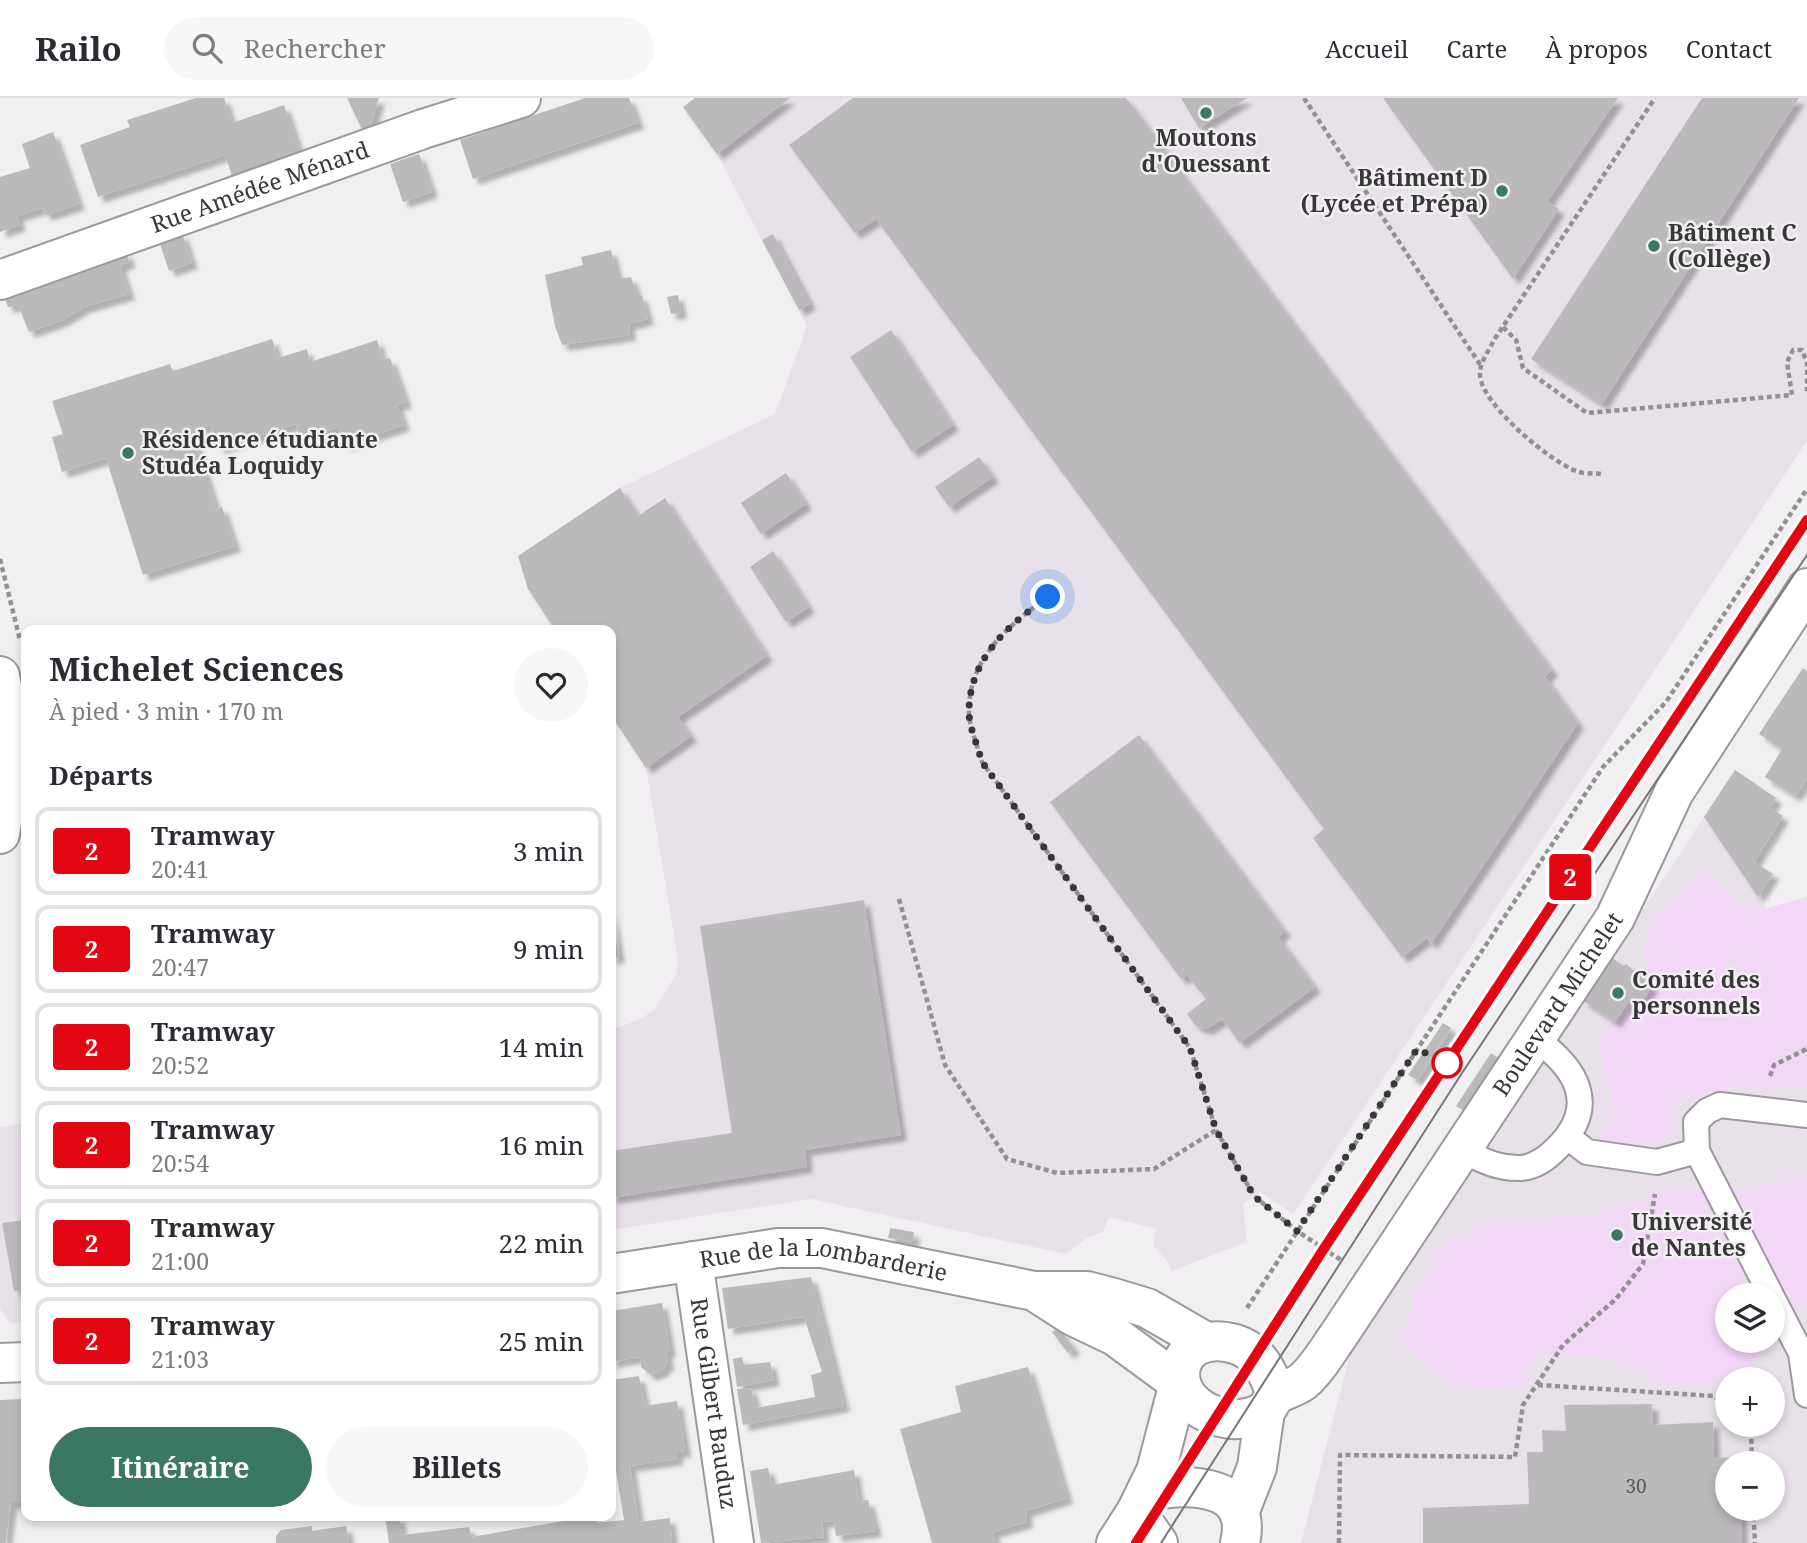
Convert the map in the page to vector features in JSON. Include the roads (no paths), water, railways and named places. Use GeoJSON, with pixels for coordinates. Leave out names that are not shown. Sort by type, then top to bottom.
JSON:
{"type":"FeatureCollection","features":[{"type":"Feature","properties":{"kind":"street","name":"Rue Amédée Ménard"},"geometry":{"type":"LineString","coordinates":[[0,280],[416,113],[521,98]]}},
{"type":"Feature","properties":{"kind":"street","name":"Boulevard Michelet"},"geometry":{"type":"LineString","coordinates":[[1270,1403],[1303,1381],[1374,1281],[1615,918],[1674,792],[1807,588]]}},
{"type":"Feature","properties":{"kind":"street"},"geometry":{"type":"LineString","coordinates":[[2,815],[14,740],[11,665]]}},
{"type":"Feature","properties":{"kind":"street","name":"Rue de la Lombarderie"},"geometry":{"type":"LineString","coordinates":[[616,1273],[778,1248],[822,1248],[1034,1291],[1087,1292],[1147,1308],[1213,1342]]}},
{"type":"Feature","properties":{"kind":"street","name":"Rue Gilbert Bauduz"},"geometry":{"type":"LineString","coordinates":[[693,1261],[734,1543]]}},
{"type":"Feature","properties":{"kind":"street","name":"Rue de la Lombarderie"},"geometry":{"type":"LineString","coordinates":[[1034,1291],[1073,1316],[1115,1336],[1179,1383]]}},
{"type":"Feature","properties":{"kind":"street"},"geometry":{"type":"LineString","coordinates":[[1133,1516],[1156,1471],[1183,1360],[1192,1348],[1213,1342],[1243,1346],[1269,1373],[1270,1403],[1257,1468],[1240,1528]]}},
{"type":"Feature","properties":{"kind":"street"},"geometry":{"type":"LineString","coordinates":[[0,1363],[21,1362]]}},
{"type":"Feature","properties":{"kind":"street"},"geometry":{"type":"LineString","coordinates":[[1179,1383],[1188,1400],[1216,1416],[1237,1421],[1270,1403]]}},
{"type":"Feature","properties":{"kind":"street"},"geometry":{"type":"LineString","coordinates":[[1133,1516],[1173,1486],[1198,1486],[1222,1494],[1240,1528]]}},
{"type":"Feature","properties":{"kind":"street"},"geometry":{"type":"LineString","coordinates":[[1133,1516],[1158,1543]]}},
{"type":"Feature","properties":{"kind":"lane"},"geometry":{"type":"LineString","coordinates":[[1460,1149],[1500,1167],[1523,1168],[1545,1160],[1568,1137],[1577,1119],[1580,1092],[1572,1072],[1557,1053],[1534,1038]]}},
{"type":"Feature","properties":{"kind":"lane"},"geometry":{"type":"LineString","coordinates":[[1765,1283],[1697,1151],[1696,1122],[1707,1111],[1720,1105],[1807,1115]]}},
{"type":"Feature","properties":{"kind":"lane"},"geometry":{"type":"LineString","coordinates":[[1568,1137],[1587,1152],[1657,1162],[1697,1151]]}},
{"type":"Feature","properties":{"kind":"lane"},"geometry":{"type":"LineString","coordinates":[[1785,1322],[1801,1353],[1807,1395]]}},
{"type":"Feature","properties":{"kind":"tram line"},"geometry":{"type":"LineString","coordinates":[[1136,1543],[1323,1250],[1807,520]]}},
{"type":"Feature","properties":{"kind":"tram line","name":"2"},"geometry":{"type":"LineString","coordinates":[[1136,1543],[1323,1250],[1807,520]]}},
{"type":"Feature","properties":{"kind":"tram line"},"geometry":{"type":"LineString","coordinates":[[1161,1543],[1462,1073],[1807,555]]}},
{"type":"Feature","properties":{"kind":"place","name":"Moutons d'Ouessant"},"geometry":{"type":"Point","coordinates":[1206,113]}},
{"type":"Feature","properties":{"kind":"place","name":"Bâtiment D (Lycée et Prépa)"},"geometry":{"type":"Point","coordinates":[1502,191]}},
{"type":"Feature","properties":{"kind":"place","name":"Bâtiment C (Collège)"},"geometry":{"type":"Point","coordinates":[1654,246]}},
{"type":"Feature","properties":{"kind":"place","name":"Résidence étudiante Studéa Loquidy"},"geometry":{"type":"Point","coordinates":[128,453]}},
{"type":"Feature","properties":{"kind":"place","name":"Comité des personnels"},"geometry":{"type":"Point","coordinates":[1618,993]}},
{"type":"Feature","properties":{"kind":"place","name":"Université de Nantes"},"geometry":{"type":"Point","coordinates":[1617,1235]}}]}
